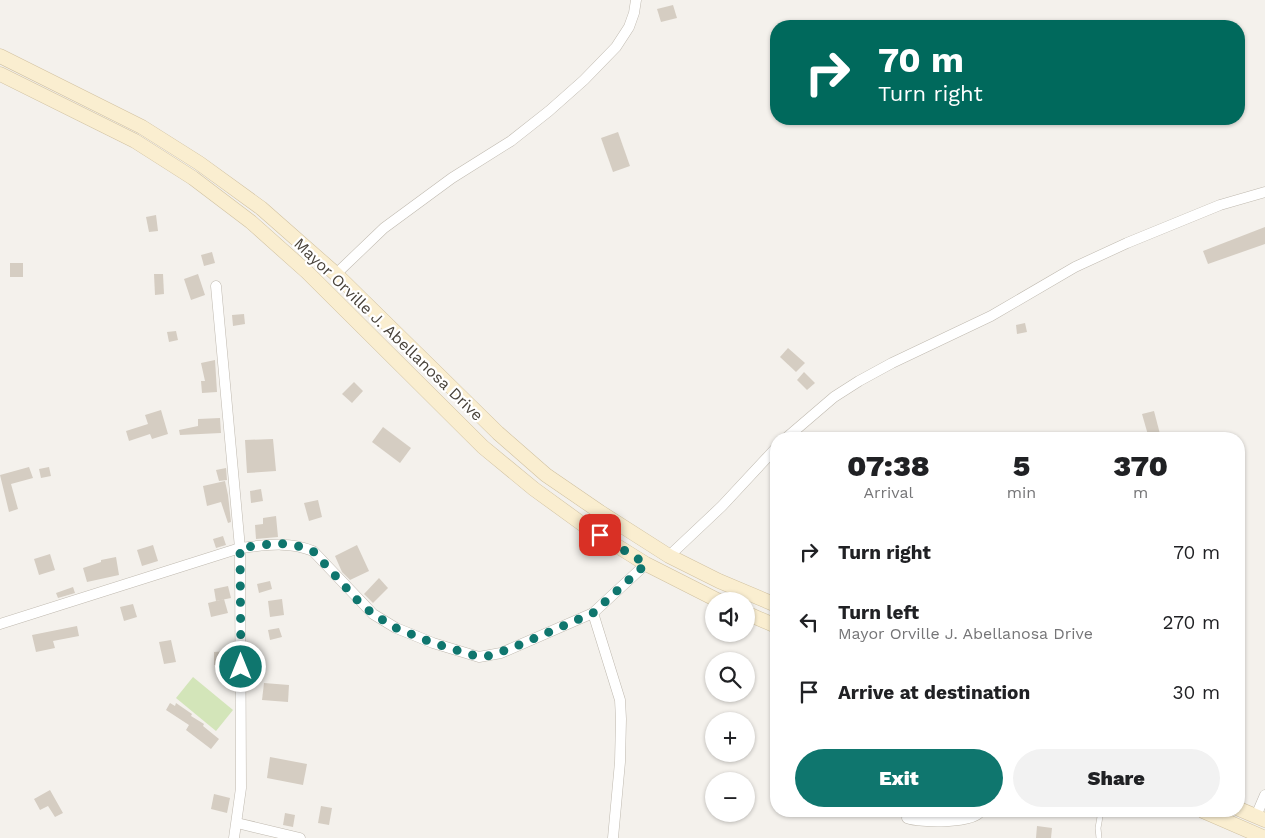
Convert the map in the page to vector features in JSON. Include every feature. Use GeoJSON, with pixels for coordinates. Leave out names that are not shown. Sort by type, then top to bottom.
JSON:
{"type":"FeatureCollection","features":[{"type":"Feature","properties":{"kind":"main road","name":"Mayor Orville J. Abellanosa Drive"},"geometry":{"type":"LineString","coordinates":[[0,56],[142,128],[199,163],[261,208],[336,274],[498,433],[546,475],[668,556],[719,581],[770,602]]}},
{"type":"Feature","properties":{"kind":"main road","name":"Mayor Orville J. Abellanosa Drive"},"geometry":{"type":"LineString","coordinates":[[0,74],[135,141],[193,178],[243,216],[307,272],[483,447],[534,489],[585,526],[646,564],[705,594]]}},
{"type":"Feature","properties":{"kind":"main road"},"geometry":{"type":"LineString","coordinates":[[483,447],[498,433]]}},
{"type":"Feature","properties":{"kind":"main road"},"geometry":{"type":"LineString","coordinates":[[755,617],[770,623]]}},
{"type":"Feature","properties":{"kind":"main road"},"geometry":{"type":"LineString","coordinates":[[1245,811],[1261,818]]}},
{"type":"Feature","properties":{"kind":"main road"},"geometry":{"type":"LineString","coordinates":[[1216,817],[1258,837]]}},
{"type":"Feature","properties":{"kind":"street"},"geometry":{"type":"LineString","coordinates":[[336,274],[384,228],[452,178],[511,141],[584,80],[611,52],[629,27],[636,0]]}},
{"type":"Feature","properties":{"kind":"street"},"geometry":{"type":"LineString","coordinates":[[793,432],[834,397],[892,362],[991,316],[1074,267],[1127,242],[1220,205],[1265,192]]}},
{"type":"Feature","properties":{"kind":"street"},"geometry":{"type":"LineString","coordinates":[[216,286],[240,548],[242,753],[241,788],[234,838]]}},
{"type":"Feature","properties":{"kind":"street"},"geometry":{"type":"LineString","coordinates":[[668,556],[722,506],[770,454]]}},
{"type":"Feature","properties":{"kind":"street"},"geometry":{"type":"LineString","coordinates":[[0,624],[240,548],[278,543],[303,547],[313,551],[359,602],[373,614],[396,628],[433,643],[479,657],[516,647],[593,613],[646,564]]}},
{"type":"Feature","properties":{"kind":"street"},"geometry":{"type":"LineString","coordinates":[[593,613],[620,700],[620,762],[613,838]]}},
{"type":"Feature","properties":{"kind":"street"},"geometry":{"type":"LineString","coordinates":[[1261,818],[1265,795]]}},
{"type":"Feature","properties":{"kind":"street"},"geometry":{"type":"LineString","coordinates":[[907,818],[921,822],[975,817]]}},
{"type":"Feature","properties":{"kind":"street"},"geometry":{"type":"LineString","coordinates":[[237,823],[300,838]]}},
{"type":"Feature","properties":{"kind":"lane"},"geometry":{"type":"LineString","coordinates":[[1099,838],[1100,817]]}},
{"type":"Feature","properties":{"kind":"green space"},"geometry":{"type":"Polygon","coordinates":[[[193,677],[233,710],[216,731],[176,698],[193,677]]]}},
{"type":"Feature","properties":{"kind":"building"},"geometry":{"type":"Polygon","coordinates":[[[673,5],[677,18],[661,22],[657,9],[673,5]]]}},
{"type":"Feature","properties":{"kind":"building"},"geometry":{"type":"Polygon","coordinates":[[[618,132],[630,166],[613,172],[601,138],[618,132]]]}},
{"type":"Feature","properties":{"kind":"building"},"geometry":{"type":"Polygon","coordinates":[[[156,215],[158,231],[149,232],[146,217],[156,215]]]}},
{"type":"Feature","properties":{"kind":"building"},"geometry":{"type":"Polygon","coordinates":[[[1265,227],[1265,244],[1208,264],[1203,251],[1265,227]]]}},
{"type":"Feature","properties":{"kind":"building"},"geometry":{"type":"Polygon","coordinates":[[[212,252],[215,263],[204,266],[201,255],[212,252]]]}},
{"type":"Feature","properties":{"kind":"building"},"geometry":{"type":"Polygon","coordinates":[[[10,263],[23,263],[23,277],[10,277],[10,263]]]}},
{"type":"Feature","properties":{"kind":"building"},"geometry":{"type":"Polygon","coordinates":[[[154,274],[163,274],[164,294],[155,295],[154,274]]]}},
{"type":"Feature","properties":{"kind":"building"},"geometry":{"type":"Polygon","coordinates":[[[198,274],[205,295],[191,300],[184,279],[198,274]]]}},
{"type":"Feature","properties":{"kind":"building"},"geometry":{"type":"Polygon","coordinates":[[[244,314],[245,324],[233,326],[232,315],[244,314]]]}},
{"type":"Feature","properties":{"kind":"building"},"geometry":{"type":"Polygon","coordinates":[[[1025,323],[1027,332],[1017,334],[1016,325],[1025,323]]]}},
{"type":"Feature","properties":{"kind":"building"},"geometry":{"type":"Polygon","coordinates":[[[176,331],[178,340],[169,342],[167,332],[176,331]]]}},
{"type":"Feature","properties":{"kind":"building"},"geometry":{"type":"Polygon","coordinates":[[[788,348],[805,363],[796,372],[780,357],[788,348]]]}},
{"type":"Feature","properties":{"kind":"building"},"geometry":{"type":"Polygon","coordinates":[[[215,360],[217,392],[202,393],[201,381],[205,381],[201,363],[215,360]]]}},
{"type":"Feature","properties":{"kind":"building"},"geometry":{"type":"Polygon","coordinates":[[[804,372],[815,383],[807,390],[797,380],[804,372]]]}},
{"type":"Feature","properties":{"kind":"building"},"geometry":{"type":"Polygon","coordinates":[[[354,382],[363,391],[352,403],[342,394],[354,382]]]}},
{"type":"Feature","properties":{"kind":"building"},"geometry":{"type":"Polygon","coordinates":[[[161,410],[168,434],[152,439],[150,434],[129,441],[126,431],[148,424],[145,415],[161,410]]]}},
{"type":"Feature","properties":{"kind":"building"},"geometry":{"type":"Polygon","coordinates":[[[1154,411],[1159,432],[1147,432],[1142,414],[1154,411]]]}},
{"type":"Feature","properties":{"kind":"building"},"geometry":{"type":"Polygon","coordinates":[[[220,418],[221,433],[180,435],[179,430],[198,426],[198,419],[220,418]]]}},
{"type":"Feature","properties":{"kind":"building"},"geometry":{"type":"Polygon","coordinates":[[[383,427],[411,448],[400,463],[372,442],[383,427]]]}},
{"type":"Feature","properties":{"kind":"building"},"geometry":{"type":"Polygon","coordinates":[[[273,439],[276,471],[247,473],[245,440],[273,439]]]}},
{"type":"Feature","properties":{"kind":"building"},"geometry":{"type":"Polygon","coordinates":[[[29,467],[33,478],[11,484],[18,509],[9,512],[0,475],[29,467]]]}},
{"type":"Feature","properties":{"kind":"building"},"geometry":{"type":"Polygon","coordinates":[[[49,467],[51,476],[41,478],[39,469],[49,467]]]}},
{"type":"Feature","properties":{"kind":"building"},"geometry":{"type":"Polygon","coordinates":[[[226,468],[227,480],[219,481],[216,470],[226,468]]]}},
{"type":"Feature","properties":{"kind":"building"},"geometry":{"type":"Polygon","coordinates":[[[225,481],[231,522],[228,523],[221,502],[207,506],[203,486],[225,481]]]}},
{"type":"Feature","properties":{"kind":"building"},"geometry":{"type":"Polygon","coordinates":[[[261,489],[263,501],[251,503],[250,491],[261,489]]]}},
{"type":"Feature","properties":{"kind":"building"},"geometry":{"type":"Polygon","coordinates":[[[318,500],[322,517],[309,521],[304,503],[318,500]]]}},
{"type":"Feature","properties":{"kind":"building"},"geometry":{"type":"Polygon","coordinates":[[[276,516],[278,537],[256,539],[255,525],[263,524],[263,518],[276,516]]]}},
{"type":"Feature","properties":{"kind":"building"},"geometry":{"type":"Polygon","coordinates":[[[223,536],[226,545],[216,548],[213,539],[223,536]]]}},
{"type":"Feature","properties":{"kind":"building"},"geometry":{"type":"Polygon","coordinates":[[[153,545],[158,561],[142,566],[137,550],[153,545]]]}},
{"type":"Feature","properties":{"kind":"building"},"geometry":{"type":"Polygon","coordinates":[[[357,545],[369,571],[350,580],[342,572],[335,556],[357,545]]]}},
{"type":"Feature","properties":{"kind":"building"},"geometry":{"type":"Polygon","coordinates":[[[50,554],[55,570],[39,575],[34,559],[50,554]]]}},
{"type":"Feature","properties":{"kind":"building"},"geometry":{"type":"Polygon","coordinates":[[[116,557],[119,575],[87,582],[83,568],[101,562],[101,560],[116,557]]]}},
{"type":"Feature","properties":{"kind":"building"},"geometry":{"type":"Polygon","coordinates":[[[379,578],[388,588],[373,603],[364,594],[379,578]]]}},
{"type":"Feature","properties":{"kind":"building"},"geometry":{"type":"Polygon","coordinates":[[[270,581],[272,589],[259,593],[257,584],[270,581]]]}},
{"type":"Feature","properties":{"kind":"building"},"geometry":{"type":"Polygon","coordinates":[[[228,586],[231,598],[216,601],[214,589],[228,586]]]}},
{"type":"Feature","properties":{"kind":"building"},"geometry":{"type":"Polygon","coordinates":[[[73,587],[75,593],[58,598],[56,593],[73,587]]]}},
{"type":"Feature","properties":{"kind":"building"},"geometry":{"type":"Polygon","coordinates":[[[224,599],[228,613],[211,617],[208,603],[224,599]]]}},
{"type":"Feature","properties":{"kind":"building"},"geometry":{"type":"Polygon","coordinates":[[[282,599],[284,615],[270,617],[268,601],[282,599]]]}},
{"type":"Feature","properties":{"kind":"building"},"geometry":{"type":"Polygon","coordinates":[[[133,604],[137,617],[124,621],[120,607],[133,604]]]}},
{"type":"Feature","properties":{"kind":"building"},"geometry":{"type":"Polygon","coordinates":[[[77,626],[79,636],[53,641],[55,648],[36,652],[32,635],[77,626]]]}},
{"type":"Feature","properties":{"kind":"building"},"geometry":{"type":"Polygon","coordinates":[[[279,628],[282,637],[270,640],[268,630],[279,628]]]}},
{"type":"Feature","properties":{"kind":"building"},"geometry":{"type":"Polygon","coordinates":[[[171,640],[176,662],[164,664],[159,642],[171,640]]]}},
{"type":"Feature","properties":{"kind":"building"},"geometry":{"type":"Polygon","coordinates":[[[227,651],[228,664],[214,665],[214,652],[227,651]]]}},
{"type":"Feature","properties":{"kind":"building"},"geometry":{"type":"Polygon","coordinates":[[[264,683],[289,685],[288,702],[262,700],[264,683]]]}},
{"type":"Feature","properties":{"kind":"building"},"geometry":{"type":"Polygon","coordinates":[[[170,703],[175,706],[176,703],[192,714],[191,716],[204,724],[203,726],[219,739],[211,749],[186,730],[189,725],[166,710],[170,703]]]}},
{"type":"Feature","properties":{"kind":"building"},"geometry":{"type":"Polygon","coordinates":[[[270,757],[307,764],[303,785],[267,778],[270,757]]]}},
{"type":"Feature","properties":{"kind":"building"},"geometry":{"type":"Polygon","coordinates":[[[50,790],[63,813],[55,817],[48,806],[40,810],[34,799],[50,790]]]}},
{"type":"Feature","properties":{"kind":"building"},"geometry":{"type":"Polygon","coordinates":[[[214,794],[230,798],[227,813],[211,809],[214,794]]]}},
{"type":"Feature","properties":{"kind":"building"},"geometry":{"type":"Polygon","coordinates":[[[321,806],[332,808],[329,825],[318,823],[321,806]]]}},
{"type":"Feature","properties":{"kind":"building"},"geometry":{"type":"Polygon","coordinates":[[[285,813],[295,815],[293,827],[283,825],[285,813]]]}},
{"type":"Feature","properties":{"kind":"building"},"geometry":{"type":"Polygon","coordinates":[[[1037,826],[1052,828],[1051,838],[1036,838],[1037,826]]]}},
{"type":"Feature","properties":{"kind":"route"},"geometry":{"type":"LineString","coordinates":[[241,667],[240,548],[278,543],[290,544],[313,551],[359,602],[373,614],[396,628],[433,643],[479,657],[501,653],[593,613],[646,564],[600,535]]}}]}
